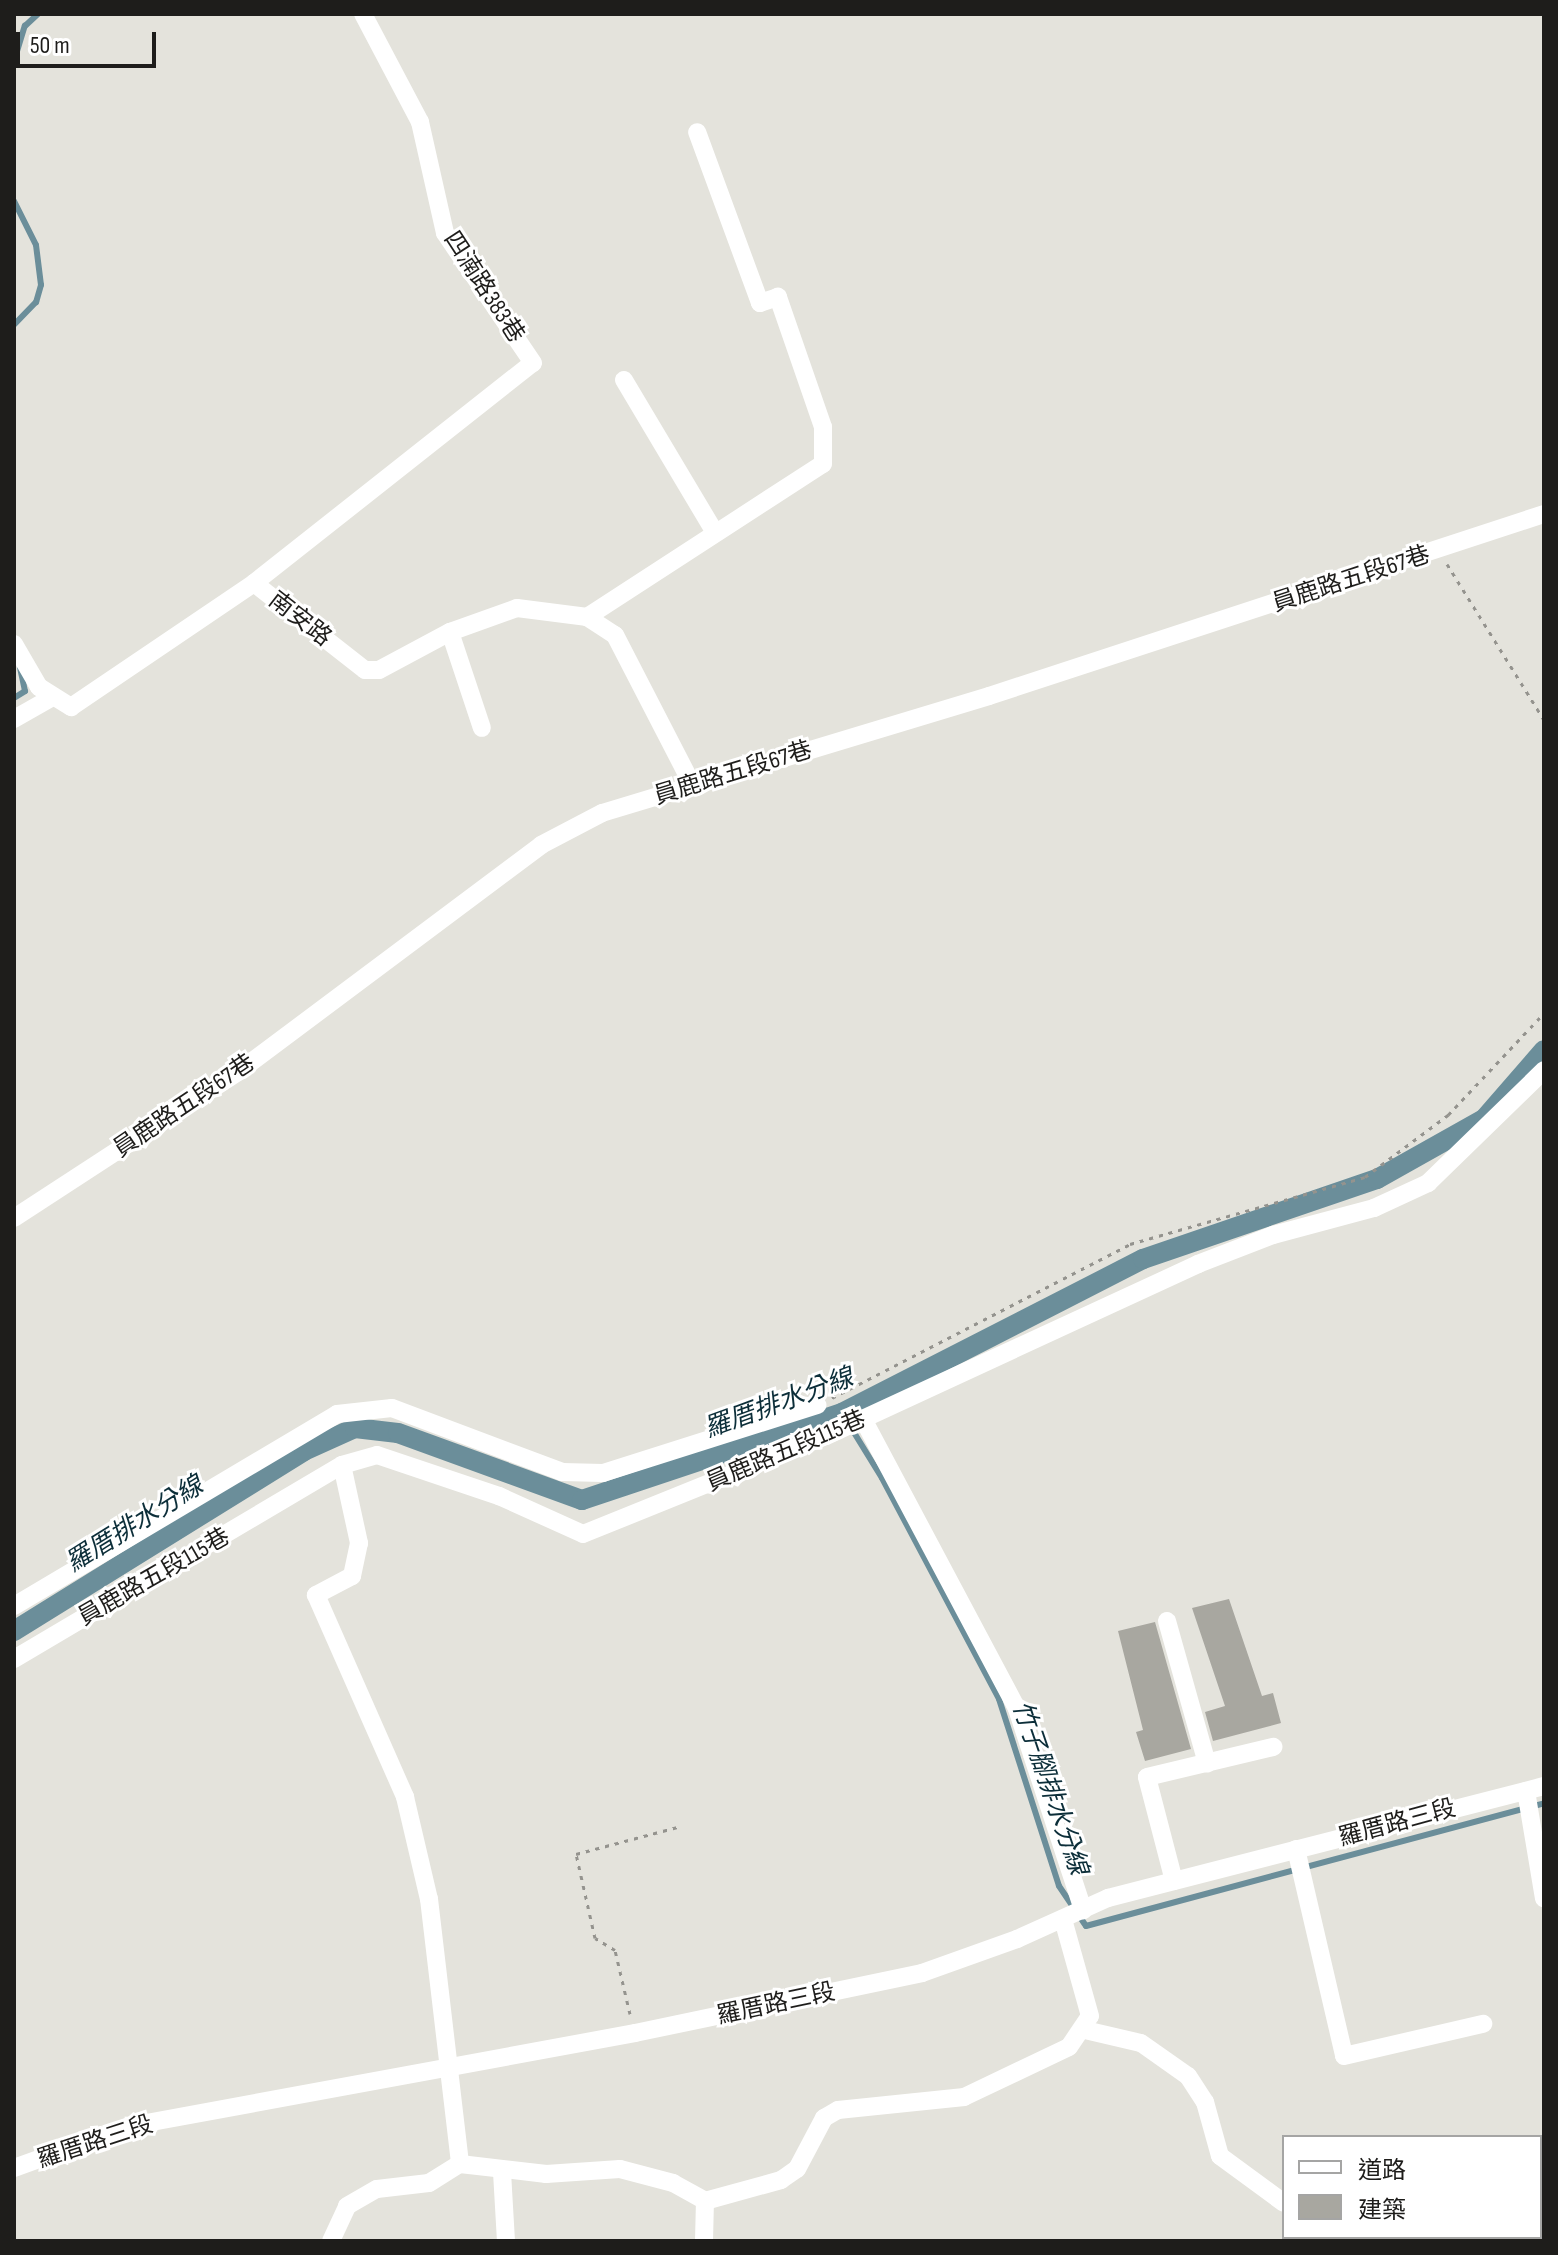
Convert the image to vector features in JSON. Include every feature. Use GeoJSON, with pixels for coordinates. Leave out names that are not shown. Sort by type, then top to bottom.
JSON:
{"type":"FeatureCollection","features":[{"type":"Feature","properties":{"kind":"street","name":"四湳路383巷"},"geometry":{"type":"LineString","coordinates":[[254,583],[533,363],[445,233],[420,122],[363,14]]}},
{"type":"Feature","properties":{"kind":"street"},"geometry":{"type":"LineString","coordinates":[[692,784],[615,635],[587,617],[714,531],[823,464],[823,427],[778,297],[760,303],[697,132]]}},
{"type":"Feature","properties":{"kind":"street"},"geometry":{"type":"LineString","coordinates":[[624,380],[714,531]]}},
{"type":"Feature","properties":{"kind":"street","name":"員鹿路五段67巷"},"geometry":{"type":"LineString","coordinates":[[14,1218],[238,1072],[541,845],[602,813],[989,696],[1544,514]]}},
{"type":"Feature","properties":{"kind":"street","name":"南安路"},"geometry":{"type":"LineString","coordinates":[[51,698],[71,707],[254,583],[365,670],[379,670],[450,632],[517,608],[587,617]]}},
{"type":"Feature","properties":{"kind":"street"},"geometry":{"type":"LineString","coordinates":[[450,632],[482,728]]}},
{"type":"Feature","properties":{"kind":"street"},"geometry":{"type":"LineString","coordinates":[[14,644],[51,698],[14,719]]}},
{"type":"Feature","properties":{"kind":"street","name":"員鹿路五段115巷"},"geometry":{"type":"LineString","coordinates":[[14,1659],[342,1465],[377,1455],[499,1496],[583,1534],[863,1419],[1198,1264],[1273,1235],[1374,1208],[1428,1183],[1544,1070]]}},
{"type":"Feature","properties":{"kind":"street","name":"員鹿路五段115巷"},"geometry":{"type":"LineString","coordinates":[[14,1606],[337,1414],[392,1408],[562,1472],[603,1473],[817,1405]]}},
{"type":"Feature","properties":{"kind":"street"},"geometry":{"type":"LineString","coordinates":[[331,2241],[347,2206],[377,2189],[429,2183],[460,2164],[502,2172],[620,2169],[673,2183],[705,2201],[781,2180],[797,2169],[813,2132],[838,2110],[964,2097],[1069,2047],[1085,2030],[1090,2016],[1074,1914],[1017,1709],[863,1419]]}},
{"type":"Feature","properties":{"kind":"street"},"geometry":{"type":"LineString","coordinates":[[342,1465],[359,1543],[352,1576],[316,1595],[405,1797],[429,1899],[460,2164]]}},
{"type":"Feature","properties":{"kind":"street"},"geometry":{"type":"LineString","coordinates":[[1167,1621],[1207,1763]]}},
{"type":"Feature","properties":{"kind":"street"},"geometry":{"type":"LineString","coordinates":[[1174,1881],[1147,1777],[1273,1747]]}},
{"type":"Feature","properties":{"kind":"street"},"geometry":{"type":"LineString","coordinates":[[1535,1788],[1544,1898]]}},
{"type":"Feature","properties":{"kind":"street","name":"羅厝路三段"},"geometry":{"type":"LineString","coordinates":[[14,2168],[130,2126],[635,2033],[922,1973],[1074,1914],[1174,1881],[1535,1788]]}},
{"type":"Feature","properties":{"kind":"street"},"geometry":{"type":"LineString","coordinates":[[1296,1849],[1344,2056],[1483,2024]]}},
{"type":"Feature","properties":{"kind":"street"},"geometry":{"type":"LineString","coordinates":[[1085,2030],[1141,2043],[1188,2076],[1205,2102],[1220,2156],[1282,2202]]}},
{"type":"Feature","properties":{"kind":"street"},"geometry":{"type":"LineString","coordinates":[[502,2172],[506,2241]]}},
{"type":"Feature","properties":{"kind":"street"},"geometry":{"type":"LineString","coordinates":[[704,2241],[705,2201]]}},
{"type":"Feature","properties":{"kind":"path"},"geometry":{"type":"LineString","coordinates":[[1438,550],[1544,720]]}},
{"type":"Feature","properties":{"kind":"path"},"geometry":{"type":"LineString","coordinates":[[817,1405],[1130,1244],[1365,1177],[1448,1115],[1544,1013]]}},
{"type":"Feature","properties":{"kind":"path"},"geometry":{"type":"LineString","coordinates":[[635,2033],[615,1950],[595,1938],[576,1854],[681,1826]]}},
{"type":"Feature","properties":{"kind":"building"},"geometry":{"type":"Polygon","coordinates":[[[1229,1599],[1262,1696],[1273,1693],[1281,1723],[1213,1741],[1205,1712],[1225,1706],[1192,1608],[1229,1599]]]}},
{"type":"Feature","properties":{"kind":"building"},"geometry":{"type":"Polygon","coordinates":[[[1155,1622],[1191,1749],[1145,1761],[1136,1732],[1143,1730],[1118,1631],[1155,1622]]]}},
{"type":"Feature","properties":{"kind":"waterway"},"geometry":{"type":"LineString","coordinates":[[14,61],[25,26],[38,14]]}},
{"type":"Feature","properties":{"kind":"waterway"},"geometry":{"type":"LineString","coordinates":[[14,201],[36,245],[41,285],[36,302],[14,325]]}},
{"type":"Feature","properties":{"kind":"waterway"},"geometry":{"type":"LineString","coordinates":[[14,698],[25,691],[20,668]]}},
{"type":"Feature","properties":{"kind":"waterway","name":"羅厝排水分線"},"geometry":{"type":"LineString","coordinates":[[14,1631],[304,1451],[355,1428],[398,1433],[582,1500],[842,1413],[1143,1259],[1377,1179],[1484,1119],[1544,1050]]}},
{"type":"Feature","properties":{"kind":"waterway","name":"竹子腳排水分線"},"geometry":{"type":"LineString","coordinates":[[842,1413],[882,1478],[999,1699],[1059,1886],[1086,1926],[1544,1803]]}}]}
